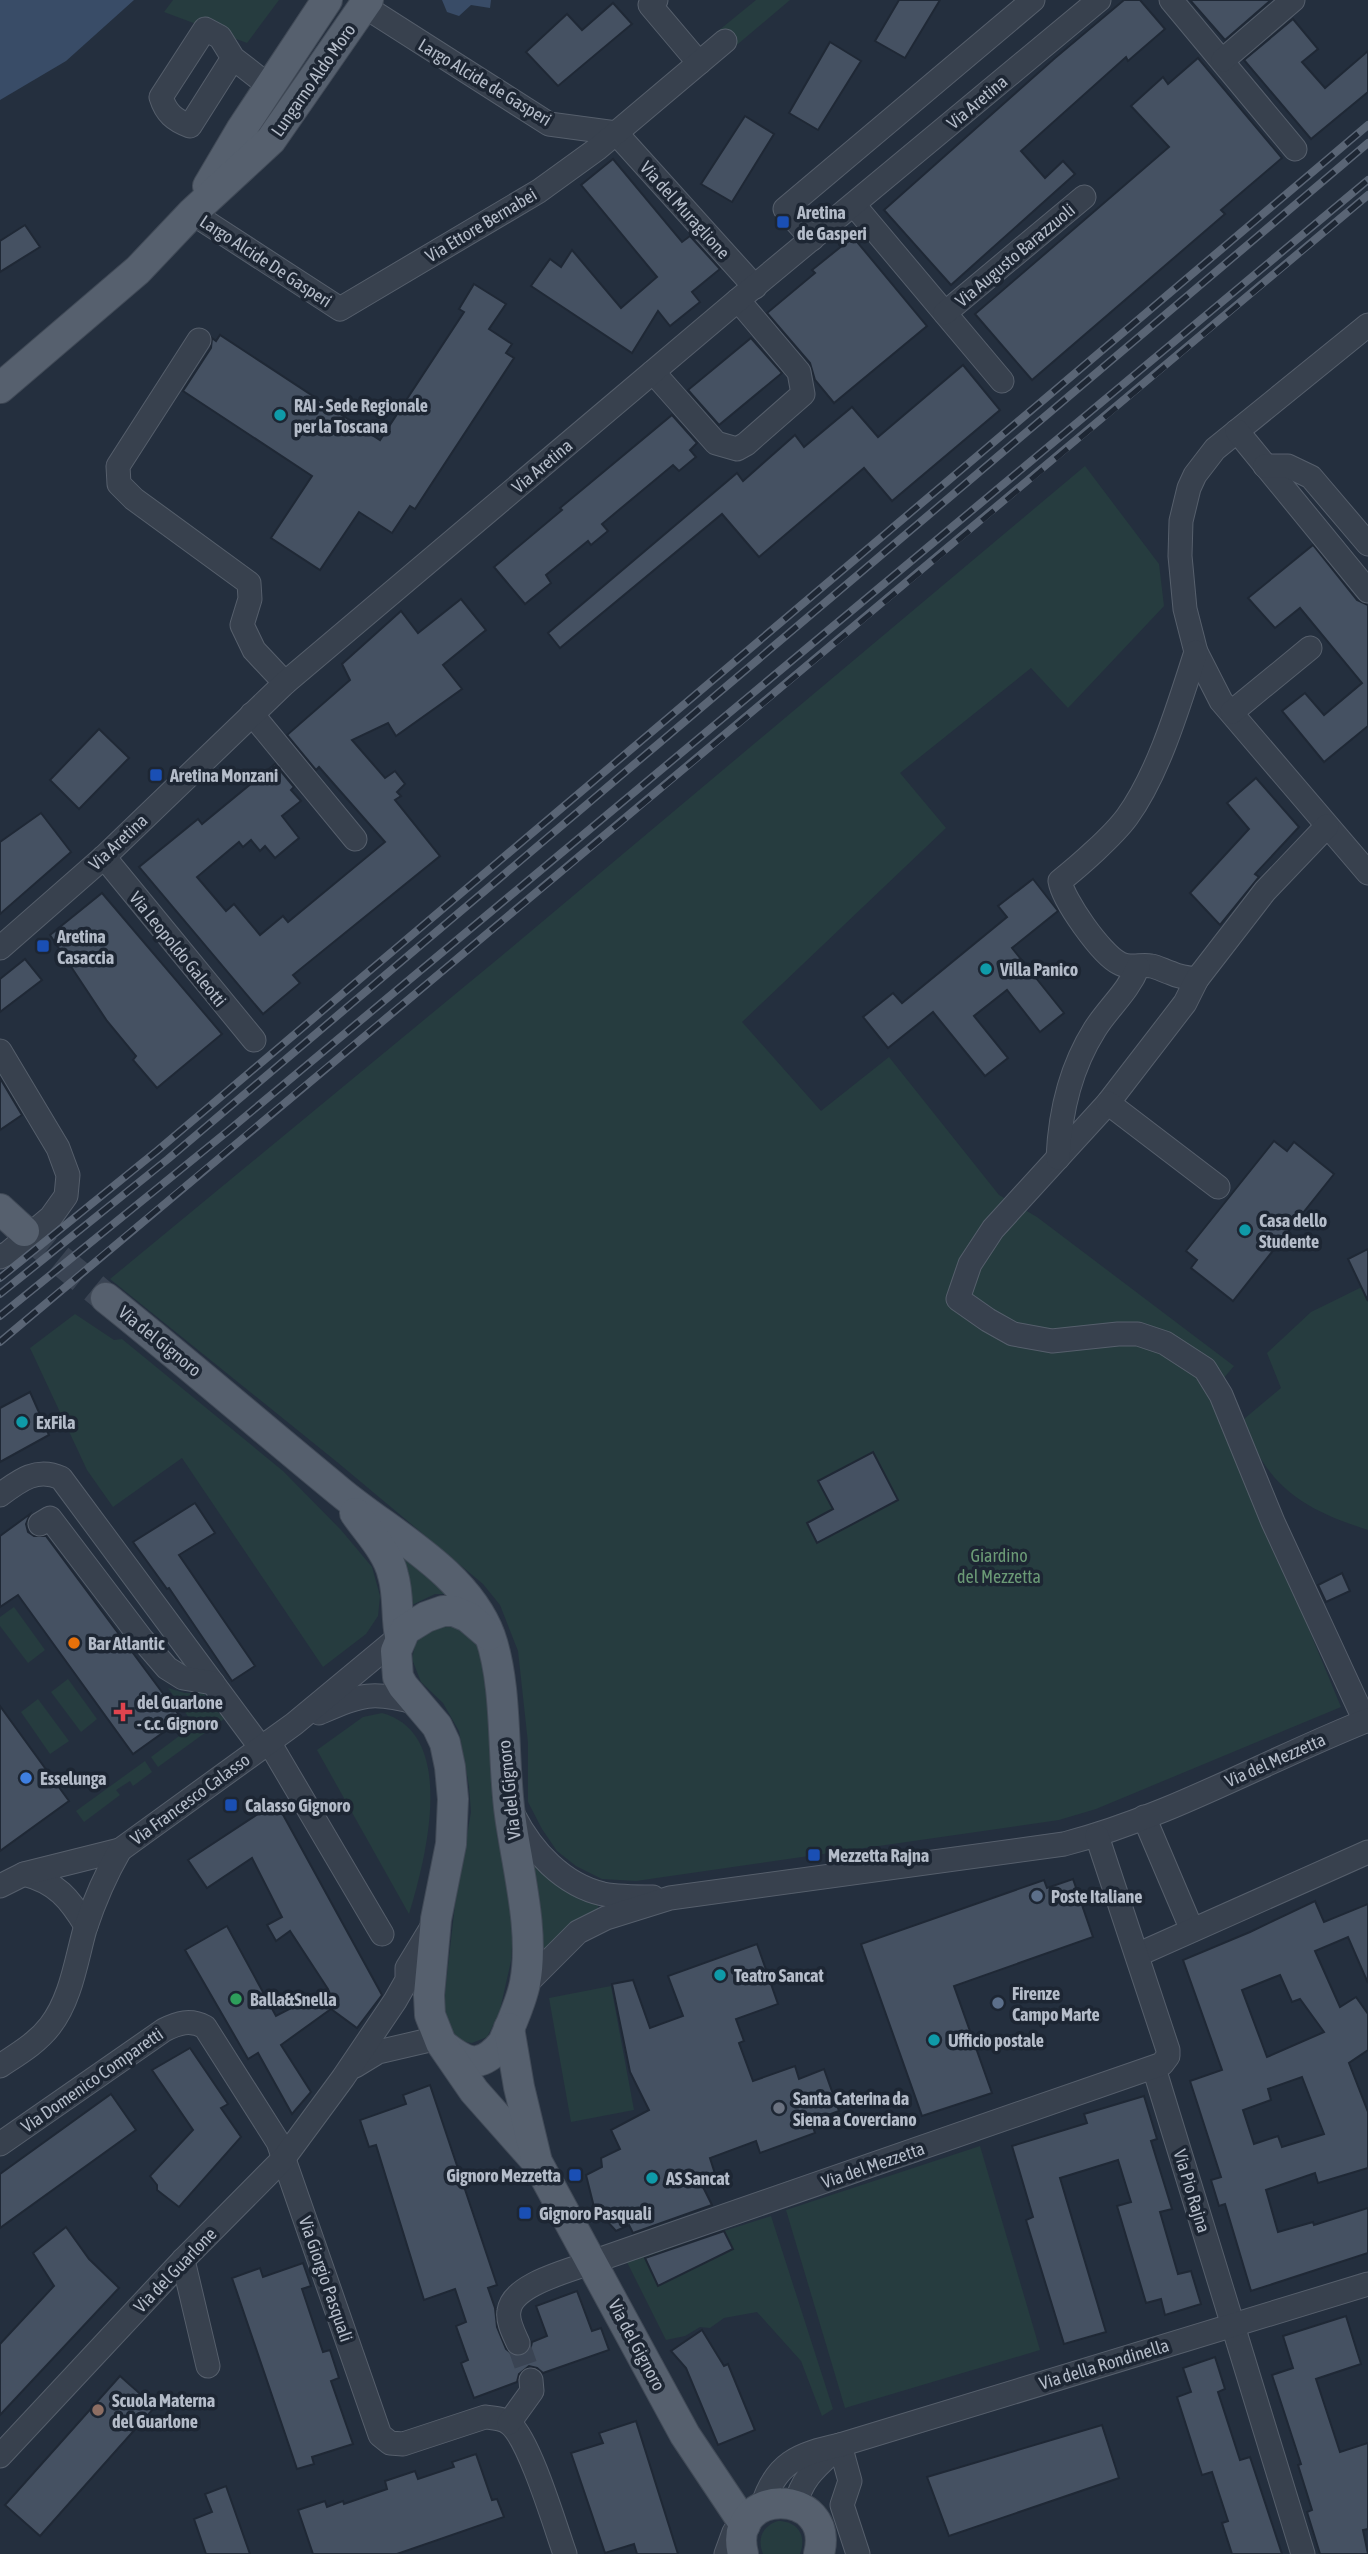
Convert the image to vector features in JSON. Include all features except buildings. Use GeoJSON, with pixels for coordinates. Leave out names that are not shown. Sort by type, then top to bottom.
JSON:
{"type":"FeatureCollection","features":[{"type":"Feature","properties":{"kind":"main road","name":"Lungarno Aldo Moro"},"geometry":{"type":"LineString","coordinates":[[192,213],[270,86],[327,0]]}},
{"type":"Feature","properties":{"kind":"main road","name":"Lungarno Aldo Moro"},"geometry":{"type":"LineString","coordinates":[[0,388],[138,270],[192,213],[271,140],[366,3]]}},
{"type":"Feature","properties":{"kind":"main road"},"geometry":{"type":"LineString","coordinates":[[0,1209],[24,1231]]}},
{"type":"Feature","properties":{"kind":"main road","name":"Via del Gignoro"},"geometry":{"type":"LineString","coordinates":[[106,1298],[341,1493],[400,1535],[439,1568],[473,1605],[489,1635],[499,1670],[508,1804],[528,1945],[525,1985],[509,2028],[497,2050],[484,2060],[473,2062],[458,2057],[440,2040]]}},
{"type":"Feature","properties":{"kind":"main road","name":"Via del Gignoro"},"geometry":{"type":"LineString","coordinates":[[341,1493],[391,1568],[396,1589],[400,1636],[396,1666],[403,1686],[440,1732],[450,1767],[453,1809],[451,1844],[436,1919],[430,2015],[440,2040],[474,2091],[537,2162],[685,2435],[750,2529]]}},
{"type":"Feature","properties":{"kind":"main road"},"geometry":{"type":"LineString","coordinates":[[400,1636],[412,1624],[433,1614],[448,1611],[468,1617],[489,1635]]}},
{"type":"Feature","properties":{"kind":"main road","name":"Via del Gignoro"},"geometry":{"type":"LineString","coordinates":[[509,2028],[519,2087],[537,2162]]}},
{"type":"Feature","properties":{"kind":"main road"},"geometry":{"type":"LineString","coordinates":[[750,2529],[776,2502],[796,2505],[805,2510],[817,2524],[821,2553]]}},
{"type":"Feature","properties":{"kind":"street"},"geometry":{"type":"LineString","coordinates":[[656,0],[650,5],[699,63]]}},
{"type":"Feature","properties":{"kind":"street"},"geometry":{"type":"LineString","coordinates":[[812,239],[785,209],[1032,0]]}},
{"type":"Feature","properties":{"kind":"street","name":"Via Aretina"},"geometry":{"type":"LineString","coordinates":[[0,948],[104,857],[285,683],[1099,0]]}},
{"type":"Feature","properties":{"kind":"street"},"geometry":{"type":"LineString","coordinates":[[1171,0],[1295,149]]}},
{"type":"Feature","properties":{"kind":"street"},"geometry":{"type":"LineString","coordinates":[[1223,61],[1293,0]]}},
{"type":"Feature","properties":{"kind":"street","name":"Largo Alcide de Gasperi"},"geometry":{"type":"LineString","coordinates":[[366,3],[549,124],[616,133]]}},
{"type":"Feature","properties":{"kind":"street","name":"Via Ettore Bernabei"},"geometry":{"type":"LineString","coordinates":[[340,309],[539,191],[616,133],[725,41]]}},
{"type":"Feature","properties":{"kind":"street"},"geometry":{"type":"LineString","coordinates":[[233,58],[270,86]]}},
{"type":"Feature","properties":{"kind":"street","name":"Via del Muraglione"},"geometry":{"type":"LineString","coordinates":[[616,133],[746,294],[799,372],[803,394],[737,449],[716,443],[653,372]]}},
{"type":"Feature","properties":{"kind":"street","name":"Via Augusto Barazzuoli"},"geometry":{"type":"LineString","coordinates":[[945,313],[1084,197]]}},
{"type":"Feature","properties":{"kind":"street","name":"Via Augusto Barazzuoli"},"geometry":{"type":"LineString","coordinates":[[854,205],[1002,381]]}},
{"type":"Feature","properties":{"kind":"street","name":"Largo Alcide De Gasperi"},"geometry":{"type":"LineString","coordinates":[[192,213],[340,309]]}},
{"type":"Feature","properties":{"kind":"street"},"geometry":{"type":"LineString","coordinates":[[1368,325],[1215,449],[1195,475],[1189,488],[1181,521],[1180,556],[1185,609],[1196,652],[1221,701],[1368,873]]}},
{"type":"Feature","properties":{"kind":"street"},"geometry":{"type":"LineString","coordinates":[[199,340],[118,466],[119,484],[134,499],[249,583],[250,599],[242,625],[254,650],[285,683]]}},
{"type":"Feature","properties":{"kind":"street"},"geometry":{"type":"LineString","coordinates":[[1237,431],[1368,592]]}},
{"type":"Feature","properties":{"kind":"street"},"geometry":{"type":"LineString","coordinates":[[1265,466],[1289,466],[1311,477],[1368,544]]}},
{"type":"Feature","properties":{"kind":"street"},"geometry":{"type":"LineString","coordinates":[[1231,712],[1310,648]]}},
{"type":"Feature","properties":{"kind":"street"},"geometry":{"type":"LineString","coordinates":[[1196,652],[1147,783],[1126,818],[1060,881],[1062,891],[1095,940],[1119,964],[1138,967],[1147,965],[1173,975],[1197,979]]}},
{"type":"Feature","properties":{"kind":"street"},"geometry":{"type":"LineString","coordinates":[[252,714],[355,839]]}},
{"type":"Feature","properties":{"kind":"street"},"geometry":{"type":"LineString","coordinates":[[1327,826],[1265,891],[1197,979],[1185,1003],[1108,1103],[993,1229],[970,1264],[958,1298],[988,1321],[1013,1334],[1052,1341],[1138,1334],[1164,1343],[1205,1369],[1221,1395],[1273,1522],[1367,1721]]}},
{"type":"Feature","properties":{"kind":"street","name":"Via Leopoldo Galeotti"},"geometry":{"type":"LineString","coordinates":[[104,857],[254,1040]]}},
{"type":"Feature","properties":{"kind":"street"},"geometry":{"type":"LineString","coordinates":[[1058,1158],[1059,1138],[1070,1084],[1080,1055],[1096,1027],[1132,981],[1138,967]]}},
{"type":"Feature","properties":{"kind":"street"},"geometry":{"type":"LineString","coordinates":[[0,1051],[58,1148],[68,1175],[66,1196],[51,1217],[8,1253],[0,1256]]}},
{"type":"Feature","properties":{"kind":"street"},"geometry":{"type":"LineString","coordinates":[[1108,1103],[1218,1187]]}},
{"type":"Feature","properties":{"kind":"street"},"geometry":{"type":"LineString","coordinates":[[0,1495],[26,1477],[39,1473],[50,1473],[61,1478],[213,1683],[265,1745],[382,1934]]}},
{"type":"Feature","properties":{"kind":"street"},"geometry":{"type":"LineString","coordinates":[[40,1524],[50,1518],[167,1668],[183,1678],[213,1683]]}},
{"type":"Feature","properties":{"kind":"street"},"geometry":{"type":"LineString","coordinates":[[265,1745],[400,1636]]}},
{"type":"Feature","properties":{"kind":"street"},"geometry":{"type":"LineString","coordinates":[[294,1724],[365,1695],[390,1695],[417,1703]]}},
{"type":"Feature","properties":{"kind":"street","name":"Via del Mezzetta"},"geometry":{"type":"LineString","coordinates":[[525,1985],[578,1932],[606,1918],[670,1898],[1064,1844],[1097,1836],[1367,1721]]}},
{"type":"Feature","properties":{"kind":"street","name":"Via Francesco Calasso"},"geometry":{"type":"LineString","coordinates":[[0,1886],[24,1874],[120,1850],[265,1745]]}},
{"type":"Feature","properties":{"kind":"street","name":"Via del Mezzetta"},"geometry":{"type":"LineString","coordinates":[[508,1804],[534,1848],[575,1883],[611,1895],[670,1898]]}},
{"type":"Feature","properties":{"kind":"street"},"geometry":{"type":"LineString","coordinates":[[1144,1818],[1192,1930]]}},
{"type":"Feature","properties":{"kind":"street"},"geometry":{"type":"LineString","coordinates":[[1097,1836],[1168,2050],[1165,2061],[1154,2068]]}},
{"type":"Feature","properties":{"kind":"street","name":"Via Francesco Calasso"},"geometry":{"type":"LineString","coordinates":[[0,2066],[40,2037],[58,2015],[86,1926],[109,1868],[120,1850]]}},
{"type":"Feature","properties":{"kind":"street"},"geometry":{"type":"LineString","coordinates":[[1138,1955],[1368,1852]]}},
{"type":"Feature","properties":{"kind":"street"},"geometry":{"type":"LineString","coordinates":[[24,1874],[43,1880],[62,1891],[86,1926]]}},
{"type":"Feature","properties":{"kind":"street","name":"Via del Guarlone"},"geometry":{"type":"LineString","coordinates":[[0,2456],[183,2260],[284,2158],[395,2001],[407,1980],[407,1968],[436,1919]]}},
{"type":"Feature","properties":{"kind":"street","name":"Via Domenico Comparetti"},"geometry":{"type":"LineString","coordinates":[[0,2144],[164,2030],[187,2022]]}},
{"type":"Feature","properties":{"kind":"street","name":"Via Giorgio Pasquali"},"geometry":{"type":"LineString","coordinates":[[187,2022],[200,2024],[211,2035],[274,2135],[380,2435],[390,2443],[403,2444],[485,2417],[498,2418],[509,2423]]}},
{"type":"Feature","properties":{"kind":"street","name":"Via del Guarlone"},"geometry":{"type":"LineString","coordinates":[[343,2078],[356,2065],[378,2052],[440,2040]]}},
{"type":"Feature","properties":{"kind":"street","name":"Via del Mezzetta"},"geometry":{"type":"LineString","coordinates":[[592,2262],[1154,2068]]}},
{"type":"Feature","properties":{"kind":"street","name":"Via Pio Rajna"},"geometry":{"type":"LineString","coordinates":[[1154,2068],[1303,2554]]}},
{"type":"Feature","properties":{"kind":"street"},"geometry":{"type":"LineString","coordinates":[[183,2260],[208,2366]]}},
{"type":"Feature","properties":{"kind":"street"},"geometry":{"type":"LineString","coordinates":[[518,2343],[509,2318],[509,2309],[515,2297],[525,2288],[592,2262]]}},
{"type":"Feature","properties":{"kind":"street","name":"Via della Rondinella"},"geometry":{"type":"LineString","coordinates":[[750,2529],[770,2487],[788,2463],[812,2451],[840,2445],[1368,2284]]}},
{"type":"Feature","properties":{"kind":"street"},"geometry":{"type":"LineString","coordinates":[[531,2380],[532,2391],[509,2423],[525,2445],[565,2554]]}},
{"type":"Feature","properties":{"kind":"street"},"geometry":{"type":"LineString","coordinates":[[840,2445],[850,2481],[842,2505],[858,2554]]}},
{"type":"Feature","properties":{"kind":"street","name":"Via della Rondinella"},"geometry":{"type":"LineString","coordinates":[[796,2505],[807,2476],[840,2445]]}},
{"type":"Feature","properties":{"kind":"street"},"geometry":{"type":"LineString","coordinates":[[726,2554],[734,2532],[750,2529]]}},
{"type":"Feature","properties":{"kind":"green space"},"geometry":{"type":"Polygon","coordinates":[[[173,0],[279,0],[247,43],[164,12],[173,0]]]}},
{"type":"Feature","properties":{"kind":"green space"},"geometry":{"type":"Polygon","coordinates":[[[756,0],[790,0],[732,49],[718,31],[756,0]]]}},
{"type":"Feature","properties":{"kind":"green space","name":"Giardino del Mezzetta"},"geometry":{"type":"Polygon","coordinates":[[[1085,466],[1159,564],[1164,606],[1068,708],[1031,668],[900,773],[946,828],[742,1022],[821,1111],[889,1057],[999,1195],[1037,1217],[1234,1366],[1211,1393],[1341,1707],[1096,1809],[1059,1820],[636,1881],[602,1879],[576,1866],[557,1851],[528,1802],[528,1743],[518,1651],[500,1605],[483,1584],[110,1279],[499,958],[1085,466]]]}},
{"type":"Feature","properties":{"kind":"green space"},"geometry":{"type":"Polygon","coordinates":[[[1368,1284],[1368,1530],[1308,1505],[1282,1485],[1261,1459],[1244,1419],[1281,1388],[1267,1353],[1311,1312],[1368,1284]]]}},
{"type":"Feature","properties":{"kind":"green space"},"geometry":{"type":"Polygon","coordinates":[[[75,1314],[114,1340],[122,1339],[283,1471],[341,1530],[372,1567],[380,1596],[378,1616],[366,1634],[323,1667],[182,1458],[113,1507],[87,1470],[30,1348],[75,1314]]]}},
{"type":"Feature","properties":{"kind":"green space"},"geometry":{"type":"Polygon","coordinates":[[[394,1543],[450,1594],[435,1594],[410,1606],[394,1543]]]}},
{"type":"Feature","properties":{"kind":"green space"},"geometry":{"type":"Polygon","coordinates":[[[14,1607],[45,1650],[28,1663],[0,1626],[0,1617],[14,1607]]]}},
{"type":"Feature","properties":{"kind":"green space"},"geometry":{"type":"Polygon","coordinates":[[[445,1623],[471,1632],[480,1648],[486,1672],[497,1837],[511,1896],[511,1961],[499,2014],[487,2037],[472,2043],[460,2041],[450,2034],[443,2010],[455,1905],[471,1812],[469,1786],[459,1731],[443,1703],[421,1682],[412,1659],[415,1645],[422,1635],[445,1623]]]}},
{"type":"Feature","properties":{"kind":"green space"},"geometry":{"type":"Polygon","coordinates":[[[68,1679],[97,1719],[81,1732],[51,1692],[68,1679]]]}},
{"type":"Feature","properties":{"kind":"green space"},"geometry":{"type":"Polygon","coordinates":[[[168,1688],[185,1693],[203,1693],[224,1719],[158,1767],[151,1757],[194,1725],[168,1688]]]}},
{"type":"Feature","properties":{"kind":"green space"},"geometry":{"type":"Polygon","coordinates":[[[38,1699],[69,1741],[50,1754],[21,1712],[38,1699]]]}},
{"type":"Feature","properties":{"kind":"green space"},"geometry":{"type":"Polygon","coordinates":[[[382,1713],[406,1725],[421,1746],[429,1772],[428,1833],[409,1914],[317,1750],[363,1717],[382,1713]]]}},
{"type":"Feature","properties":{"kind":"green space"},"geometry":{"type":"Polygon","coordinates":[[[145,1761],[152,1772],[133,1786],[130,1781],[116,1790],[120,1795],[84,1822],[76,1811],[145,1761]]]}},
{"type":"Feature","properties":{"kind":"green space"},"geometry":{"type":"Polygon","coordinates":[[[524,1852],[557,1883],[598,1903],[598,1911],[541,1959],[524,1852]]]}},
{"type":"Feature","properties":{"kind":"green space"},"geometry":{"type":"Polygon","coordinates":[[[611,1986],[634,2110],[571,2122],[549,1998],[611,1986]]]}},
{"type":"Feature","properties":{"kind":"green space"},"geometry":{"type":"Polygon","coordinates":[[[980,2146],[1040,2350],[845,2408],[786,2210],[980,2146]]]}},
{"type":"Feature","properties":{"kind":"green space"},"geometry":{"type":"Polygon","coordinates":[[[771,2216],[833,2409],[822,2416],[801,2361],[757,2312],[724,2318],[710,2328],[700,2327],[685,2336],[666,2340],[627,2262],[771,2216]]]}},
{"type":"Feature","properties":{"kind":"green space"},"geometry":{"type":"Polygon","coordinates":[[[778,2521],[791,2524],[799,2531],[802,2541],[800,2554],[763,2554],[762,2534],[768,2526],[778,2521]]]}},
{"type":"Feature","properties":{"kind":"water"},"geometry":{"type":"Polygon","coordinates":[[[0,0],[134,0],[66,61],[0,100],[0,0]]]}},
{"type":"Feature","properties":{"kind":"water"},"geometry":{"type":"Polygon","coordinates":[[[442,0],[491,0],[490,8],[471,5],[459,16],[447,12],[442,0]]]}},
{"type":"Feature","properties":{"kind":"tunnel"},"geometry":{"type":"LineString","coordinates":[[24,1231],[106,1298]]}},
{"type":"Feature","properties":{"kind":"tunnel"},"geometry":{"type":"LineString","coordinates":[[518,2343],[531,2380]]}},
{"type":"Feature","properties":{"kind":"railway"},"geometry":{"type":"LineString","coordinates":[[0,1278],[158,1150],[1368,125]]}},
{"type":"Feature","properties":{"kind":"railway"},"geometry":{"type":"LineString","coordinates":[[0,1294],[168,1159],[1368,143]]}},
{"type":"Feature","properties":{"kind":"railway"},"geometry":{"type":"LineString","coordinates":[[0,1316],[228,1131],[1368,180]]}},
{"type":"Feature","properties":{"kind":"railway"},"geometry":{"type":"LineString","coordinates":[[0,1342],[1368,195]]}},
{"type":"Feature","properties":{"kind":"place","name":"Aretina de Gasperi"},"geometry":{"type":"Point","coordinates":[783,222]}},
{"type":"Feature","properties":{"kind":"place","name":"RAI - Sede Regionale per la Toscana"},"geometry":{"type":"Point","coordinates":[280,415]}},
{"type":"Feature","properties":{"kind":"place","name":"Aretina Monzani"},"geometry":{"type":"Point","coordinates":[156,775]}},
{"type":"Feature","properties":{"kind":"place","name":"Aretina Casaccia"},"geometry":{"type":"Point","coordinates":[43,946]}},
{"type":"Feature","properties":{"kind":"place","name":"Villa Panico"},"geometry":{"type":"Point","coordinates":[986,969]}},
{"type":"Feature","properties":{"kind":"place","name":"Casa dello Studente"},"geometry":{"type":"Point","coordinates":[1245,1230]}},
{"type":"Feature","properties":{"kind":"place","name":"ExFila"},"geometry":{"type":"Point","coordinates":[22,1422]}},
{"type":"Feature","properties":{"kind":"place","name":"Bar Atlantic"},"geometry":{"type":"Point","coordinates":[74,1643]}},
{"type":"Feature","properties":{"kind":"place","name":"del Guarlone - c.c. Gignoro"},"geometry":{"type":"Point","coordinates":[123,1712]}},
{"type":"Feature","properties":{"kind":"place","name":"Esselunga"},"geometry":{"type":"Point","coordinates":[26,1778]}},
{"type":"Feature","properties":{"kind":"place","name":"Calasso Gignoro"},"geometry":{"type":"Point","coordinates":[231,1805]}},
{"type":"Feature","properties":{"kind":"place","name":"Mezzetta Rajna"},"geometry":{"type":"Point","coordinates":[814,1855]}},
{"type":"Feature","properties":{"kind":"place","name":"Poste Italiane"},"geometry":{"type":"Point","coordinates":[1037,1896]}},
{"type":"Feature","properties":{"kind":"place","name":"Teatro Sancat"},"geometry":{"type":"Point","coordinates":[720,1975]}},
{"type":"Feature","properties":{"kind":"place","name":"Balla&Snella"},"geometry":{"type":"Point","coordinates":[236,1999]}},
{"type":"Feature","properties":{"kind":"place","name":"Firenze Campo Marte"},"geometry":{"type":"Point","coordinates":[998,2003]}},
{"type":"Feature","properties":{"kind":"place","name":"Ufficio postale"},"geometry":{"type":"Point","coordinates":[934,2040]}},
{"type":"Feature","properties":{"kind":"place","name":"Santa Caterina da Siena a Coverciano"},"geometry":{"type":"Point","coordinates":[779,2108]}},
{"type":"Feature","properties":{"kind":"place","name":"Gignoro Mezzetta"},"geometry":{"type":"Point","coordinates":[575,2175]}},
{"type":"Feature","properties":{"kind":"place","name":"AS Sancat"},"geometry":{"type":"Point","coordinates":[652,2178]}},
{"type":"Feature","properties":{"kind":"place","name":"Gignoro Pasquali"},"geometry":{"type":"Point","coordinates":[525,2213]}},
{"type":"Feature","properties":{"kind":"place","name":"Scuola Materna del Guarlone"},"geometry":{"type":"Point","coordinates":[98,2410]}}]}
